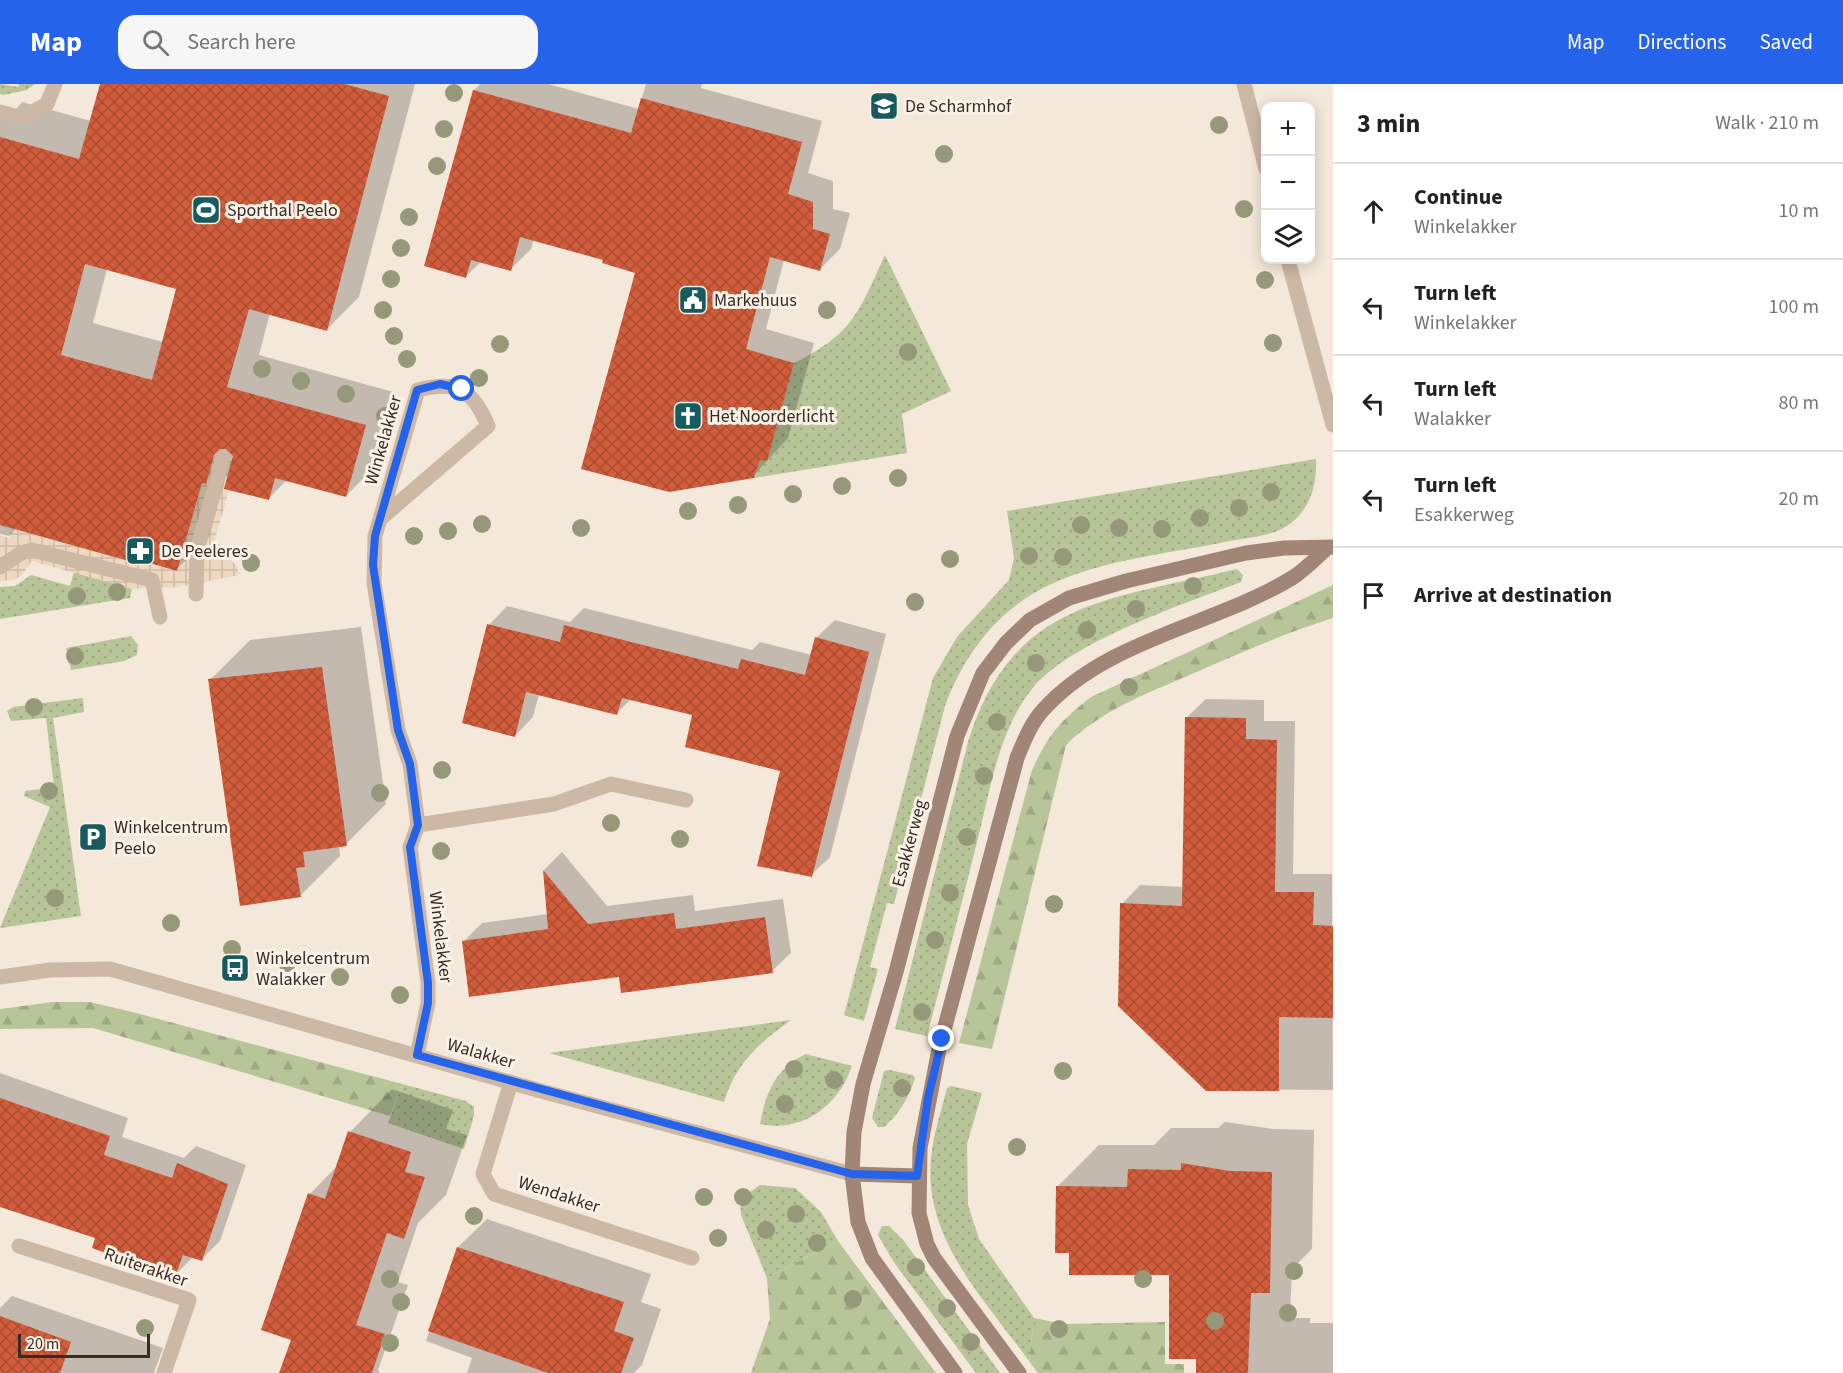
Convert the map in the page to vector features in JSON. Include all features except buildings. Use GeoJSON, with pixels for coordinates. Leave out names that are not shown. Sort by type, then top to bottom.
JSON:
{"type":"FeatureCollection","features":[{"type":"Feature","properties":{"kind":"street"},"geometry":{"type":"LineString","coordinates":[[0,112],[22,118],[47,104],[55,84]]}},
{"type":"Feature","properties":{"kind":"street"},"geometry":{"type":"LineString","coordinates":[[1244,84],[1263,156]]}},
{"type":"Feature","properties":{"kind":"street"},"geometry":{"type":"LineString","coordinates":[[1289,264],[1333,425]]}},
{"type":"Feature","properties":{"kind":"street","name":"Winkelakker"},"geometry":{"type":"LineString","coordinates":[[380,519],[488,426],[480,405],[462,389],[440,384],[417,390],[375,536],[374,583],[398,730],[410,764],[418,825],[410,847],[428,983],[428,1003],[417,1055]]}},
{"type":"Feature","properties":{"kind":"street"},"geometry":{"type":"LineString","coordinates":[[196,594],[194,584],[197,550],[223,458]]}},
{"type":"Feature","properties":{"kind":"street","name":"Esakkerweg"},"geometry":{"type":"LineString","coordinates":[[955,1373],[872,1258],[858,1222],[852,1174],[854,1132],[863,1084],[896,972],[957,736],[983,673],[1006,643],[1030,620],[1069,598],[1126,580],[1246,553],[1284,548],[1330,547]]}},
{"type":"Feature","properties":{"kind":"street","name":"Esakkerweg"},"geometry":{"type":"LineString","coordinates":[[1019,1373],[927,1244],[919,1213],[917,1176],[928,1098],[939,1049],[1017,758],[1042,710],[1074,684],[1110,660],[1252,598],[1294,577],[1330,547]]}},
{"type":"Feature","properties":{"kind":"street"},"geometry":{"type":"LineString","coordinates":[[0,567],[21,553],[32,550],[152,580],[160,617]]}},
{"type":"Feature","properties":{"kind":"street"},"geometry":{"type":"LineString","coordinates":[[418,825],[554,804],[611,784],[686,800]]}},
{"type":"Feature","properties":{"kind":"street","name":"Walakker"},"geometry":{"type":"LineString","coordinates":[[0,977],[50,970],[110,969],[511,1082],[852,1174],[917,1176]]}},
{"type":"Feature","properties":{"kind":"street","name":"Wendakker"},"geometry":{"type":"LineString","coordinates":[[511,1082],[483,1174],[494,1194],[692,1258]]}},
{"type":"Feature","properties":{"kind":"street","name":"Ruiterakker"},"geometry":{"type":"LineString","coordinates":[[19,1246],[189,1300],[165,1373]]}},
{"type":"Feature","properties":{"kind":"green space"},"geometry":{"type":"Polygon","coordinates":[[[0,84],[18,87],[19,84],[35,84],[27,90],[3,95],[0,94],[0,84]]]}},
{"type":"Feature","properties":{"kind":"green space"},"geometry":{"type":"Polygon","coordinates":[[[885,255],[951,391],[902,414],[907,453],[754,478],[760,460],[767,460],[794,363],[830,342],[852,320],[885,255]]]}},
{"type":"Feature","properties":{"kind":"green space"},"geometry":{"type":"Polygon","coordinates":[[[1316,459],[1315,478],[1307,505],[1295,520],[1280,530],[1257,537],[1134,559],[1088,570],[1045,587],[1027,597],[997,622],[984,637],[962,669],[945,706],[894,904],[887,903],[870,967],[878,969],[864,1021],[844,1015],[933,678],[957,637],[1009,580],[1014,558],[1007,511],[1316,459]]]}},
{"type":"Feature","properties":{"kind":"green space"},"geometry":{"type":"Polygon","coordinates":[[[1237,569],[1243,575],[1241,582],[1160,613],[1099,640],[1049,672],[1032,689],[1011,724],[997,762],[927,1036],[895,1029],[968,742],[987,695],[1011,659],[1039,633],[1072,614],[1108,600],[1148,589],[1237,569]]]}},
{"type":"Feature","properties":{"kind":"green space"},"geometry":{"type":"Polygon","coordinates":[[[74,572],[132,589],[130,598],[0,619],[0,587],[15,586],[31,575],[70,586],[74,572]]]}},
{"type":"Feature","properties":{"kind":"green space"},"geometry":{"type":"Polygon","coordinates":[[[1333,585],[1333,618],[1267,642],[1165,685],[1096,721],[1066,745],[992,1049],[959,1043],[1032,770],[1056,729],[1091,697],[1333,585]]]}},
{"type":"Feature","properties":{"kind":"green space"},"geometry":{"type":"Polygon","coordinates":[[[131,636],[138,645],[137,655],[124,661],[71,670],[66,648],[131,636]]]}},
{"type":"Feature","properties":{"kind":"green space"},"geometry":{"type":"Polygon","coordinates":[[[83,698],[84,712],[53,718],[81,916],[0,928],[50,807],[24,796],[25,791],[54,787],[46,718],[11,721],[7,711],[13,707],[83,698]]]}},
{"type":"Feature","properties":{"kind":"green space"},"geometry":{"type":"Polygon","coordinates":[[[53,1002],[90,1002],[402,1084],[390,1116],[93,1028],[0,1029],[0,1009],[53,1002]]]}},
{"type":"Feature","properties":{"kind":"green space"},"geometry":{"type":"Polygon","coordinates":[[[791,1020],[750,1055],[735,1076],[724,1102],[549,1053],[791,1020]]]}},
{"type":"Feature","properties":{"kind":"green space"},"geometry":{"type":"Polygon","coordinates":[[[806,1054],[852,1066],[838,1093],[829,1104],[805,1120],[776,1126],[760,1124],[765,1102],[779,1074],[806,1054]]]}},
{"type":"Feature","properties":{"kind":"green space"},"geometry":{"type":"Polygon","coordinates":[[[884,1071],[913,1075],[915,1078],[907,1099],[899,1111],[884,1127],[878,1127],[872,1118],[884,1071]]]}},
{"type":"Feature","properties":{"kind":"green space"},"geometry":{"type":"Polygon","coordinates":[[[402,1084],[466,1101],[474,1107],[474,1116],[464,1149],[388,1123],[402,1084]]]}},
{"type":"Feature","properties":{"kind":"green space"},"geometry":{"type":"Polygon","coordinates":[[[951,1086],[982,1093],[967,1144],[968,1205],[979,1239],[1034,1318],[1029,1361],[961,1268],[947,1242],[937,1216],[931,1188],[931,1159],[935,1132],[947,1088],[951,1086]]]}},
{"type":"Feature","properties":{"kind":"green space"},"geometry":{"type":"Polygon","coordinates":[[[760,1185],[795,1188],[821,1212],[838,1241],[767,1278],[741,1215],[740,1199],[760,1185]]]}},
{"type":"Feature","properties":{"kind":"green space"},"geometry":{"type":"Polygon","coordinates":[[[882,1226],[889,1226],[904,1241],[1000,1373],[976,1373],[893,1261],[878,1235],[882,1226]]]}},
{"type":"Feature","properties":{"kind":"green space"},"geometry":{"type":"Polygon","coordinates":[[[838,1241],[936,1373],[751,1373],[770,1319],[767,1278],[838,1241]]]}},
{"type":"Feature","properties":{"kind":"green space"},"geometry":{"type":"Polygon","coordinates":[[[1034,1318],[1064,1324],[1165,1322],[1165,1364],[1184,1364],[1184,1373],[1038,1373],[1029,1361],[1034,1318]]]}},
{"type":"Feature","properties":{"kind":"shaded area"},"geometry":{"type":"Polygon","coordinates":[[[210,455],[237,462],[214,543],[220,544],[220,551],[236,565],[240,575],[177,587],[132,589],[32,561],[22,575],[14,580],[0,581],[0,535],[9,538],[11,528],[140,564],[143,561],[177,571],[210,455]]]}},
{"type":"Feature","properties":{"kind":"place","name":"De Scharmhof"},"geometry":{"type":"Point","coordinates":[884,106]}},
{"type":"Feature","properties":{"kind":"place","name":"Sporthal Peelo"},"geometry":{"type":"Point","coordinates":[206,210]}},
{"type":"Feature","properties":{"kind":"place","name":"Markehuus"},"geometry":{"type":"Point","coordinates":[693,300]}},
{"type":"Feature","properties":{"kind":"place","name":"Het Noorderlicht"},"geometry":{"type":"Point","coordinates":[688,416]}},
{"type":"Feature","properties":{"kind":"place","name":"De Peeleres"},"geometry":{"type":"Point","coordinates":[140,551]}},
{"type":"Feature","properties":{"kind":"place","name":"Winkelcentrum Peelo"},"geometry":{"type":"Point","coordinates":[93,837]}},
{"type":"Feature","properties":{"kind":"place","name":"Winkelcentrum Walakker"},"geometry":{"type":"Point","coordinates":[235,968]}},
{"type":"Feature","properties":{"kind":"route"},"geometry":{"type":"LineString","coordinates":[[462,389],[440,384],[417,390],[375,536],[373,565],[398,730],[410,764],[418,825],[410,847],[428,983],[428,1003],[417,1055],[541,1091],[852,1174],[917,1176],[928,1098],[942,1039]]}}]}
